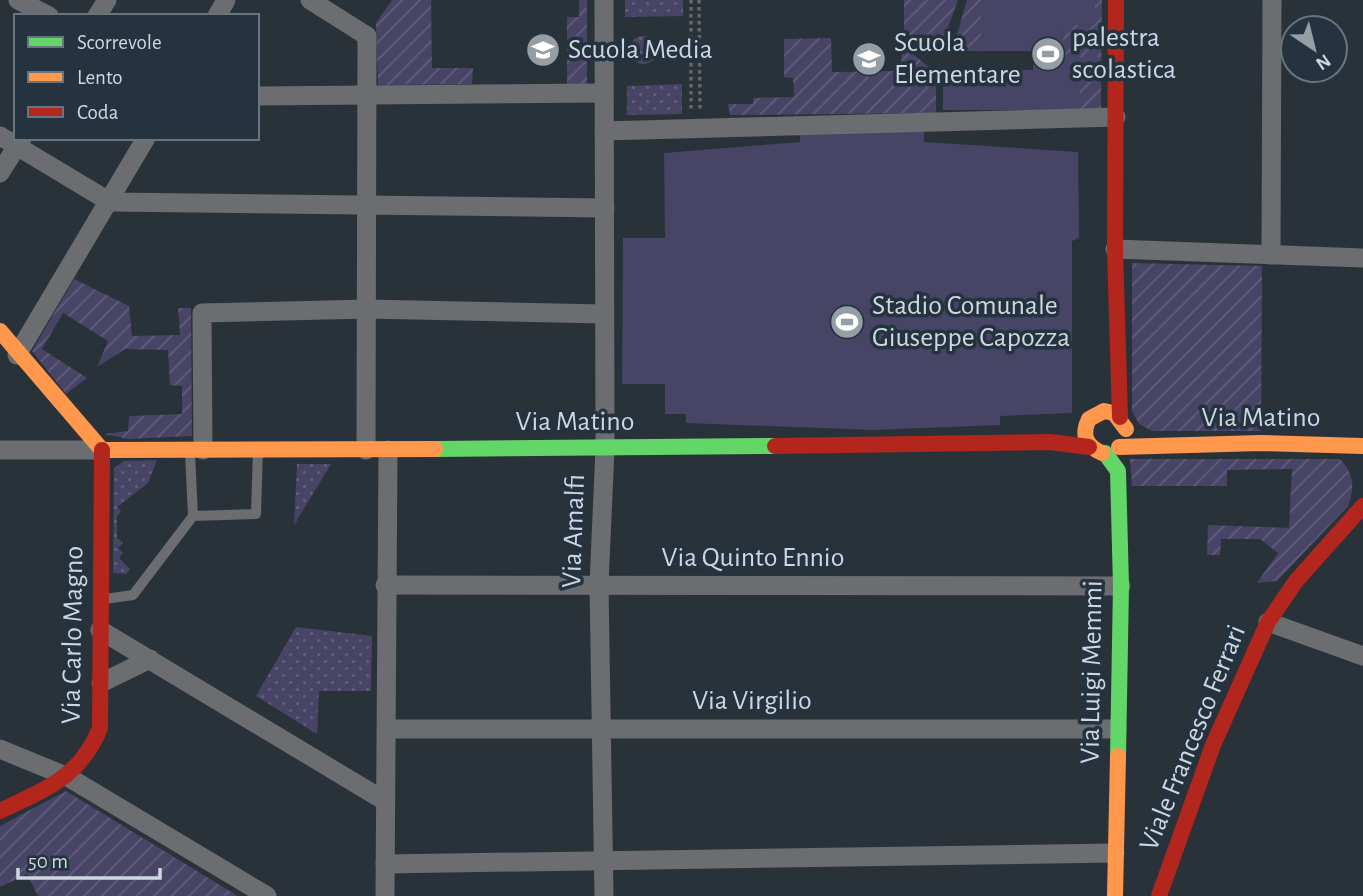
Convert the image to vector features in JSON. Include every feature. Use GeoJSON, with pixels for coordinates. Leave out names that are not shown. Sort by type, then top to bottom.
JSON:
{"type":"FeatureCollection","features":[{"type":"Feature","properties":{"kind":"street"},"geometry":{"type":"LineString","coordinates":[[18,0],[45,14]]}},
{"type":"Feature","properties":{"kind":"street"},"geometry":{"type":"LineString","coordinates":[[310,0],[367,36],[366,450]]}},
{"type":"Feature","properties":{"kind":"street","name":"Via Amalfi"},"geometry":{"type":"LineString","coordinates":[[604,0],[602,93],[605,449],[598,585],[603,729],[604,896]]}},
{"type":"Feature","properties":{"kind":"street"},"geometry":{"type":"LineString","coordinates":[[1116,0],[1115,249],[1117,369],[1123,423],[1112,450],[1089,447],[1083,435],[1117,369]]}},
{"type":"Feature","properties":{"kind":"street"},"geometry":{"type":"LineString","coordinates":[[1271,255],[1272,0]]}},
{"type":"Feature","properties":{"kind":"street"},"geometry":{"type":"LineString","coordinates":[[259,96],[602,93]]}},
{"type":"Feature","properties":{"kind":"street"},"geometry":{"type":"LineString","coordinates":[[604,131],[1116,117]]}},
{"type":"Feature","properties":{"kind":"street"},"geometry":{"type":"LineString","coordinates":[[0,173],[13,140],[110,202],[367,203],[605,208]]}},
{"type":"Feature","properties":{"kind":"street"},"geometry":{"type":"LineString","coordinates":[[17,355],[145,140]]}},
{"type":"Feature","properties":{"kind":"street"},"geometry":{"type":"LineString","coordinates":[[1115,249],[1363,258]]}},
{"type":"Feature","properties":{"kind":"street"},"geometry":{"type":"LineString","coordinates":[[196,450],[202,313],[367,309],[604,314]]}},
{"type":"Feature","properties":{"kind":"street"},"geometry":{"type":"LineString","coordinates":[[0,331],[17,355],[102,450]]}},
{"type":"Feature","properties":{"kind":"street"},"geometry":{"type":"LineString","coordinates":[[1090,417],[1108,411],[1123,423]]}},
{"type":"Feature","properties":{"kind":"street","name":"Via Matino"},"geometry":{"type":"LineString","coordinates":[[1050,442],[1074,432],[1090,417]]}},
{"type":"Feature","properties":{"kind":"street","name":"Via Matino"},"geometry":{"type":"LineString","coordinates":[[1123,423],[1138,439],[1159,444]]}},
{"type":"Feature","properties":{"kind":"street","name":"Via Matino"},"geometry":{"type":"LineString","coordinates":[[102,450],[605,449],[1050,442],[1089,447]]}},
{"type":"Feature","properties":{"kind":"street","name":"Via Matino"},"geometry":{"type":"LineString","coordinates":[[1112,450],[1159,444],[1363,446]]}},
{"type":"Feature","properties":{"kind":"street"},"geometry":{"type":"LineString","coordinates":[[0,450],[102,450]]}},
{"type":"Feature","properties":{"kind":"street","name":"Via Carlo Magno"},"geometry":{"type":"LineString","coordinates":[[0,811],[68,777],[82,765],[93,749],[100,728],[102,450]]}},
{"type":"Feature","properties":{"kind":"street"},"geometry":{"type":"LineString","coordinates":[[385,896],[388,450]]}},
{"type":"Feature","properties":{"kind":"street","name":"Via Luigi Memmi"},"geometry":{"type":"LineString","coordinates":[[1112,450],[1118,471],[1121,586],[1115,896]]}},
{"type":"Feature","properties":{"kind":"street","name":"Viale Francesco Ferrari"},"geometry":{"type":"LineString","coordinates":[[1159,896],[1213,746],[1268,622],[1296,581],[1363,501]]}},
{"type":"Feature","properties":{"kind":"street","name":"Via Quinto Ennio"},"geometry":{"type":"LineString","coordinates":[[385,584],[1121,586]]}},
{"type":"Feature","properties":{"kind":"street"},"geometry":{"type":"LineString","coordinates":[[1268,622],[1363,656]]}},
{"type":"Feature","properties":{"kind":"street"},"geometry":{"type":"LineString","coordinates":[[100,630],[385,801]]}},
{"type":"Feature","properties":{"kind":"street"},"geometry":{"type":"LineString","coordinates":[[101,683],[150,659]]}},
{"type":"Feature","properties":{"kind":"street","name":"Via Virgilio"},"geometry":{"type":"LineString","coordinates":[[387,729],[1117,729]]}},
{"type":"Feature","properties":{"kind":"street"},"geometry":{"type":"LineString","coordinates":[[0,749],[68,777],[267,896]]}},
{"type":"Feature","properties":{"kind":"street"},"geometry":{"type":"LineString","coordinates":[[385,864],[605,863],[1115,853]]}},
{"type":"Feature","properties":{"kind":"lane"},"geometry":{"type":"LineString","coordinates":[[101,600],[132,595],[194,516],[196,450]]}},
{"type":"Feature","properties":{"kind":"lane"},"geometry":{"type":"LineString","coordinates":[[194,516],[256,514],[258,450]]}},
{"type":"Feature","properties":{"kind":"path"},"geometry":{"type":"LineString","coordinates":[[691,0],[691,117],[701,117],[699,0]]}},
{"type":"Feature","properties":{"kind":"shaded area"},"geometry":{"type":"Polygon","coordinates":[[[392,0],[431,0],[432,68],[473,68],[472,84],[378,85],[376,23],[392,0]]]}},
{"type":"Feature","properties":{"kind":"shaded area"},"geometry":{"type":"Polygon","coordinates":[[[579,0],[587,0],[587,85],[567,86],[567,17],[579,17],[579,0]]]}},
{"type":"Feature","properties":{"kind":"shaded area"},"geometry":{"type":"Polygon","coordinates":[[[625,0],[683,0],[683,16],[625,17],[625,0]]]}},
{"type":"Feature","properties":{"kind":"shaded area"},"geometry":{"type":"Polygon","coordinates":[[[904,0],[958,0],[940,49],[904,32],[904,0]]]}},
{"type":"Feature","properties":{"kind":"shaded area"},"geometry":{"type":"Polygon","coordinates":[[[967,0],[981,0],[981,51],[952,51],[967,0]]]}},
{"type":"Feature","properties":{"kind":"shaded area","name":"palestra scolastica"},"geometry":{"type":"Polygon","coordinates":[[[981,0],[1095,0],[1095,25],[1063,25],[1064,57],[1098,57],[1099,81],[1080,82],[1080,110],[943,110],[943,71],[1033,70],[1033,51],[981,51],[981,0]]]}},
{"type":"Feature","properties":{"kind":"shaded area"},"geometry":{"type":"Polygon","coordinates":[[[1095,0],[1102,0],[1101,109],[1080,110],[1080,81],[1063,57],[1063,25],[1095,25],[1095,0]]]}},
{"type":"Feature","properties":{"kind":"shaded area"},"geometry":{"type":"Polygon","coordinates":[[[643,36],[653,40],[657,50],[653,60],[643,64],[633,60],[629,50],[633,40],[643,36]]]}},
{"type":"Feature","properties":{"kind":"shaded area"},"geometry":{"type":"Polygon","coordinates":[[[831,38],[832,72],[901,71],[902,45],[936,73],[936,113],[730,115],[728,104],[753,104],[753,98],[794,97],[793,78],[784,77],[784,39],[831,38]]]}},
{"type":"Feature","properties":{"kind":"shaded area"},"geometry":{"type":"Polygon","coordinates":[[[682,84],[682,114],[627,115],[627,86],[682,84]]]}},
{"type":"Feature","properties":{"kind":"shaded area","name":"Stadio Comunale Giuseppe Capozza"},"geometry":{"type":"Polygon","coordinates":[[[924,131],[924,142],[1078,152],[1079,238],[1072,241],[1072,413],[1000,416],[1000,425],[873,430],[686,423],[686,414],[665,414],[665,384],[622,384],[623,238],[665,238],[664,153],[800,142],[800,132],[924,131]]]}},
{"type":"Feature","properties":{"kind":"shaded area"},"geometry":{"type":"Polygon","coordinates":[[[1132,263],[1262,266],[1261,431],[1152,431],[1139,424],[1132,411],[1132,263]]]}},
{"type":"Feature","properties":{"kind":"shaded area"},"geometry":{"type":"Polygon","coordinates":[[[74,279],[129,306],[132,336],[180,335],[178,308],[191,308],[192,436],[128,439],[104,434],[128,431],[129,416],[182,414],[182,386],[170,385],[168,350],[125,349],[97,367],[108,341],[63,313],[42,349],[87,378],[66,394],[32,351],[74,279]]]}},
{"type":"Feature","properties":{"kind":"shaded area"},"geometry":{"type":"Polygon","coordinates":[[[1130,459],[1340,459],[1351,475],[1352,493],[1348,506],[1277,581],[1257,583],[1278,553],[1260,539],[1221,539],[1220,555],[1207,555],[1208,525],[1289,528],[1292,469],[1227,470],[1227,486],[1132,486],[1130,459]]]}},
{"type":"Feature","properties":{"kind":"shaded area"},"geometry":{"type":"Polygon","coordinates":[[[157,460],[148,483],[117,507],[121,511],[117,517],[117,538],[123,543],[118,548],[123,553],[119,558],[130,569],[126,574],[113,573],[114,468],[124,461],[157,460]]]}},
{"type":"Feature","properties":{"kind":"shaded area"},"geometry":{"type":"Polygon","coordinates":[[[297,464],[331,464],[294,525],[297,464]]]}},
{"type":"Feature","properties":{"kind":"shaded area"},"geometry":{"type":"Polygon","coordinates":[[[296,627],[372,636],[371,691],[319,691],[317,734],[256,696],[296,627]]]}},
{"type":"Feature","properties":{"kind":"shaded area"},"geometry":{"type":"Polygon","coordinates":[[[66,791],[238,896],[38,896],[27,874],[0,887],[0,826],[66,791]]]}},
{"type":"Feature","properties":{"kind":"traffic: fast"},"geometry":{"type":"LineString","coordinates":[[435,449],[775,446]]}},
{"type":"Feature","properties":{"kind":"traffic: fast"},"geometry":{"type":"LineString","coordinates":[[1105,453],[1118,471],[1121,586],[1118,756]]}},
{"type":"Feature","properties":{"kind":"traffic: slow"},"geometry":{"type":"LineString","coordinates":[[0,331],[102,450]]}},
{"type":"Feature","properties":{"kind":"traffic: slow"},"geometry":{"type":"LineString","coordinates":[[1102,453],[1086,439],[1085,430],[1089,419],[1104,411],[1114,413],[1126,429]]}},
{"type":"Feature","properties":{"kind":"traffic: slow"},"geometry":{"type":"LineString","coordinates":[[1119,447],[1261,443],[1363,446]]}},
{"type":"Feature","properties":{"kind":"traffic: slow"},"geometry":{"type":"LineString","coordinates":[[102,450],[435,449]]}},
{"type":"Feature","properties":{"kind":"traffic: slow"},"geometry":{"type":"LineString","coordinates":[[1115,896],[1118,756]]}},
{"type":"Feature","properties":{"kind":"traffic: jam"},"geometry":{"type":"LineString","coordinates":[[1116,0],[1115,249],[1120,417]]}},
{"type":"Feature","properties":{"kind":"traffic: jam"},"geometry":{"type":"LineString","coordinates":[[775,446],[1050,442],[1089,447]]}},
{"type":"Feature","properties":{"kind":"traffic: jam"},"geometry":{"type":"LineString","coordinates":[[0,811],[59,780],[82,759],[100,728],[102,450]]}},
{"type":"Feature","properties":{"kind":"traffic: jam"},"geometry":{"type":"LineString","coordinates":[[1159,896],[1213,745],[1268,622],[1296,581],[1363,506]]}},
{"type":"Feature","properties":{"kind":"place","name":"Scuola Media"},"geometry":{"type":"Point","coordinates":[543,50]}},
{"type":"Feature","properties":{"kind":"place","name":"palestra scolastica"},"geometry":{"type":"Point","coordinates":[1048,54]}},
{"type":"Feature","properties":{"kind":"place","name":"Scuola Elementare"},"geometry":{"type":"Point","coordinates":[869,59]}},
{"type":"Feature","properties":{"kind":"place","name":"Stadio Comunale Giuseppe Capozza"},"geometry":{"type":"Point","coordinates":[847,322]}}]}
